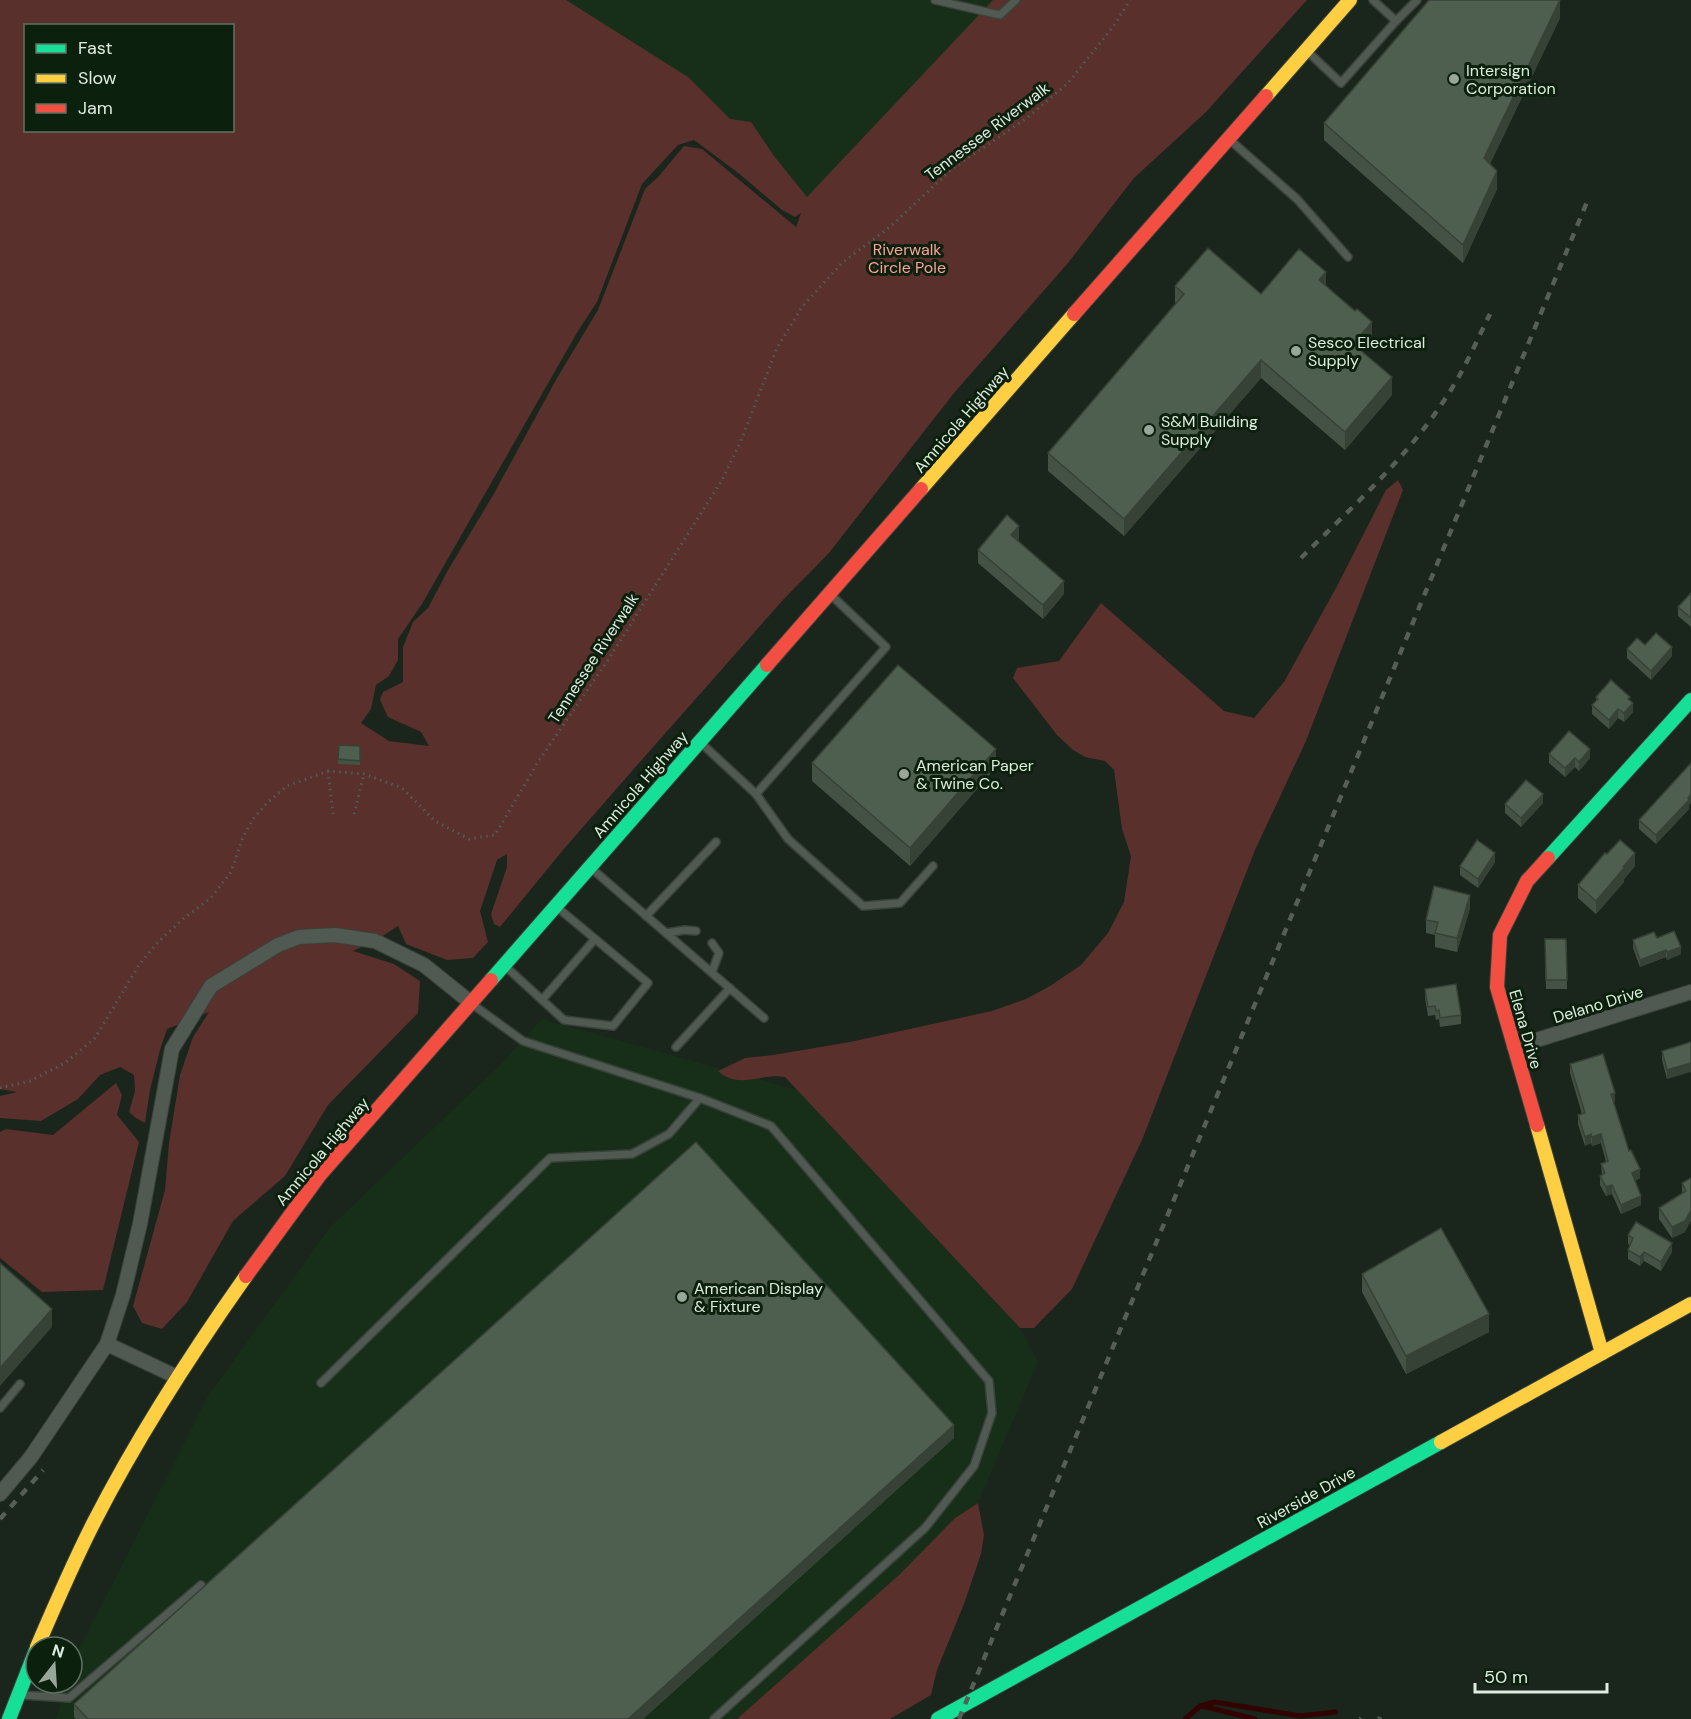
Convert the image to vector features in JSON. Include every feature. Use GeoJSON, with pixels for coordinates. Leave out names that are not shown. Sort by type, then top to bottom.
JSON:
{"type":"FeatureCollection","features":[{"type":"Feature","properties":{"kind":"main road","name":"Amnicola Highway"},"geometry":{"type":"LineString","coordinates":[[43,1635],[86,1538],[177,1377],[246,1274],[319,1176],[1350,0]]}},
{"type":"Feature","properties":{"kind":"main road","name":"Elena Drive"},"geometry":{"type":"LineString","coordinates":[[1602,1353],[1497,987],[1500,935],[1527,881],[1691,700]]}},
{"type":"Feature","properties":{"kind":"main road","name":"Riverside Drive"},"geometry":{"type":"LineString","coordinates":[[938,1719],[1691,1304]]}},
{"type":"Feature","properties":{"kind":"main road","name":"Amnicola Highway"},"geometry":{"type":"LineString","coordinates":[[9,1719],[24,1682]]}},
{"type":"Feature","properties":{"kind":"street"},"geometry":{"type":"LineString","coordinates":[[3,1485],[31,1457],[107,1344],[123,1295],[140,1224],[172,1049],[211,986],[289,941],[299,937],[336,935],[375,941],[424,965],[470,1002]]}},
{"type":"Feature","properties":{"kind":"street","name":"Delano Drive"},"geometry":{"type":"LineString","coordinates":[[1514,1047],[1691,992]]}},
{"type":"Feature","properties":{"kind":"street"},"geometry":{"type":"LineString","coordinates":[[107,1344],[177,1377]]}},
{"type":"Feature","properties":{"kind":"lane"},"geometry":{"type":"LineString","coordinates":[[935,0],[1000,15],[1016,0]]}},
{"type":"Feature","properties":{"kind":"lane"},"geometry":{"type":"LineString","coordinates":[[1373,0],[1396,21]]}},
{"type":"Feature","properties":{"kind":"lane"},"geometry":{"type":"LineString","coordinates":[[1306,50],[1341,83],[1417,0]]}},
{"type":"Feature","properties":{"kind":"lane"},"geometry":{"type":"LineString","coordinates":[[1228,138],[1297,199],[1348,257]]}},
{"type":"Feature","properties":{"kind":"lane"},"geometry":{"type":"LineString","coordinates":[[756,794],[886,647],[829,594]]}},
{"type":"Feature","properties":{"kind":"lane"},"geometry":{"type":"LineString","coordinates":[[699,742],[756,794],[788,838],[863,906],[900,903],[933,866]]}},
{"type":"Feature","properties":{"kind":"lane"},"geometry":{"type":"LineString","coordinates":[[646,916],[716,842]]}},
{"type":"Feature","properties":{"kind":"lane"},"geometry":{"type":"LineString","coordinates":[[589,866],[764,1018]]}},
{"type":"Feature","properties":{"kind":"lane"},"geometry":{"type":"LineString","coordinates":[[503,965],[564,1020],[613,1026],[648,983],[555,906]]}},
{"type":"Feature","properties":{"kind":"lane"},"geometry":{"type":"LineString","coordinates":[[666,933],[696,931]]}},
{"type":"Feature","properties":{"kind":"lane"},"geometry":{"type":"LineString","coordinates":[[542,1000],[595,939]]}},
{"type":"Feature","properties":{"kind":"lane"},"geometry":{"type":"LineString","coordinates":[[712,943],[719,953],[712,972]]}},
{"type":"Feature","properties":{"kind":"lane"},"geometry":{"type":"LineString","coordinates":[[676,1047],[730,988]]}},
{"type":"Feature","properties":{"kind":"lane"},"geometry":{"type":"LineString","coordinates":[[470,1002],[523,1041],[700,1098],[771,1126],[989,1380],[992,1413],[974,1466],[925,1528],[714,1719]]}},
{"type":"Feature","properties":{"kind":"lane"},"geometry":{"type":"LineString","coordinates":[[321,1383],[550,1158],[632,1154],[669,1134],[700,1098]]}},
{"type":"Feature","properties":{"kind":"lane"},"geometry":{"type":"LineString","coordinates":[[0,1408],[20,1384]]}},
{"type":"Feature","properties":{"kind":"lane"},"geometry":{"type":"LineString","coordinates":[[19,1695],[69,1698],[201,1586]]}},
{"type":"Feature","properties":{"kind":"path","name":"Tennessee Riverwalk"},"geometry":{"type":"LineString","coordinates":[[0,1088],[30,1081],[65,1063],[95,1038],[139,965],[158,942],[211,898],[231,872],[243,837],[267,803],[288,786],[328,771],[364,774],[402,788],[435,821],[469,839],[495,835],[538,762],[608,660],[722,480],[740,443],[777,348],[802,307],[842,263],[891,226],[953,168],[1027,118],[1068,83],[1113,27],[1130,0]]}},
{"type":"Feature","properties":{"kind":"path"},"geometry":{"type":"LineString","coordinates":[[328,771],[333,814]]}},
{"type":"Feature","properties":{"kind":"path"},"geometry":{"type":"LineString","coordinates":[[354,814],[364,774]]}},
{"type":"Feature","properties":{"kind":"shaded area"},"geometry":{"type":"Polygon","coordinates":[[[563,0],[1077,0],[807,197],[563,0]]]}},
{"type":"Feature","properties":{"kind":"shaded area"},"geometry":{"type":"Polygon","coordinates":[[[542,1019],[797,1090],[1020,1328],[1038,1362],[978,1503],[955,1518],[899,1575],[737,1719],[56,1719],[63,1695],[84,1695],[84,1639],[208,1396],[331,1226],[503,1062],[542,1019]]]}},
{"type":"Feature","properties":{"kind":"green space","name":"Riverwalk Circle Pole"},"geometry":{"type":"Polygon","coordinates":[[[0,0],[566,0],[688,77],[730,119],[751,122],[774,156],[807,197],[993,0],[1307,0],[1206,112],[1134,178],[1068,263],[954,393],[829,553],[783,600],[632,771],[500,927],[494,924],[491,914],[507,867],[507,854],[497,860],[480,911],[488,942],[473,958],[447,960],[406,944],[398,926],[375,941],[353,951],[394,964],[420,981],[418,1013],[328,1105],[285,1176],[233,1221],[187,1302],[162,1329],[142,1323],[133,1306],[165,1190],[169,1143],[180,1075],[193,1037],[209,1012],[167,1029],[150,1090],[145,1123],[129,1112],[135,1091],[134,1075],[120,1067],[100,1075],[78,1099],[41,1121],[0,1118],[0,1096],[17,1092],[0,1089],[0,0]],[[694,140],[678,145],[642,184],[597,302],[578,331],[422,604],[398,639],[398,660],[389,676],[376,685],[371,709],[361,723],[389,741],[429,746],[421,732],[388,717],[380,700],[383,692],[403,682],[403,647],[413,622],[428,608],[557,378],[598,310],[645,189],[684,146],[702,149],[796,227],[801,213],[795,217],[782,210],[694,140]]]}},
{"type":"Feature","properties":{"kind":"green space"},"geometry":{"type":"Polygon","coordinates":[[[1398,480],[1403,490],[1306,741],[1255,850],[1142,1140],[1072,1289],[1034,1328],[1020,1328],[785,1077],[742,1080],[726,1077],[718,1071],[745,1058],[850,1042],[992,1011],[1026,999],[1081,965],[1108,933],[1124,902],[1131,856],[1122,829],[1114,770],[1105,761],[1085,757],[1073,750],[1057,735],[1013,678],[1017,668],[1059,661],[1101,603],[1224,711],[1254,718],[1284,682],[1336,588],[1386,490],[1398,480]]]}},
{"type":"Feature","properties":{"kind":"green space"},"geometry":{"type":"Polygon","coordinates":[[[116,1083],[122,1095],[117,1115],[139,1142],[103,1290],[42,1292],[0,1258],[0,1132],[6,1129],[53,1135],[116,1083]]]}},
{"type":"Feature","properties":{"kind":"green space"},"geometry":{"type":"Polygon","coordinates":[[[978,1503],[984,1535],[981,1554],[964,1604],[937,1670],[931,1695],[890,1719],[737,1719],[899,1575],[955,1518],[978,1503]]]}},
{"type":"Feature","properties":{"kind":"building","name":"Intersign Corporation"},"geometry":{"type":"Polygon","coordinates":[[[1429,0],[1560,0],[1484,158],[1497,171],[1463,245],[1324,123],[1429,0]]]}},
{"type":"Feature","properties":{"kind":"building"},"geometry":{"type":"Polygon","coordinates":[[[1208,248],[1261,294],[1299,249],[1326,272],[1319,280],[1355,311],[1357,309],[1372,322],[1353,344],[1392,377],[1345,432],[1261,360],[1124,519],[1048,453],[1184,294],[1175,286],[1208,248]]]}},
{"type":"Feature","properties":{"kind":"building"},"geometry":{"type":"Polygon","coordinates":[[[1007,515],[1019,526],[1011,535],[1064,581],[1043,605],[978,550],[1007,515]]]}},
{"type":"Feature","properties":{"kind":"building"},"geometry":{"type":"Polygon","coordinates":[[[1691,593],[1691,618],[1678,607],[1691,593]]]}},
{"type":"Feature","properties":{"kind":"building"},"geometry":{"type":"Polygon","coordinates":[[[1656,633],[1672,647],[1651,671],[1627,649],[1637,638],[1645,645],[1656,633]]]}},
{"type":"Feature","properties":{"kind":"building","name":"American Paper & Twine Co."},"geometry":{"type":"Polygon","coordinates":[[[898,665],[996,749],[910,848],[812,763],[898,665]]]}},
{"type":"Feature","properties":{"kind":"building"},"geometry":{"type":"Polygon","coordinates":[[[1611,680],[1630,697],[1628,699],[1633,703],[1624,713],[1618,709],[1609,720],[1592,705],[1611,680]]]}},
{"type":"Feature","properties":{"kind":"building"},"geometry":{"type":"Polygon","coordinates":[[[1569,731],[1590,749],[1579,762],[1575,758],[1565,768],[1549,754],[1569,731]]]}},
{"type":"Feature","properties":{"kind":"building"},"geometry":{"type":"Polygon","coordinates":[[[339,745],[360,746],[360,761],[338,759],[339,745]]]}},
{"type":"Feature","properties":{"kind":"building"},"geometry":{"type":"Polygon","coordinates":[[[1691,763],[1689,800],[1656,835],[1639,820],[1691,763]]]}},
{"type":"Feature","properties":{"kind":"building"},"geometry":{"type":"Polygon","coordinates":[[[1526,780],[1543,794],[1521,818],[1505,804],[1526,780]]]}},
{"type":"Feature","properties":{"kind":"building"},"geometry":{"type":"Polygon","coordinates":[[[1477,840],[1495,853],[1478,879],[1460,866],[1477,840]]]}},
{"type":"Feature","properties":{"kind":"building"},"geometry":{"type":"Polygon","coordinates":[[[1620,840],[1635,853],[1596,901],[1578,885],[1605,853],[1607,854],[1620,840]]]}},
{"type":"Feature","properties":{"kind":"building"},"geometry":{"type":"Polygon","coordinates":[[[1434,886],[1470,895],[1457,938],[1435,933],[1438,922],[1426,920],[1434,886]]]}},
{"type":"Feature","properties":{"kind":"building"},"geometry":{"type":"Polygon","coordinates":[[[1674,931],[1681,947],[1640,960],[1633,940],[1654,932],[1657,938],[1674,931]]]}},
{"type":"Feature","properties":{"kind":"building"},"geometry":{"type":"Polygon","coordinates":[[[1545,939],[1566,939],[1567,980],[1546,980],[1545,939]]]}},
{"type":"Feature","properties":{"kind":"building"},"geometry":{"type":"Polygon","coordinates":[[[1456,984],[1461,1015],[1440,1018],[1439,1010],[1436,1011],[1435,1006],[1428,1007],[1425,989],[1456,984]]]}},
{"type":"Feature","properties":{"kind":"building"},"geometry":{"type":"Polygon","coordinates":[[[1691,1042],[1691,1063],[1667,1070],[1662,1051],[1691,1042]]]}},
{"type":"Feature","properties":{"kind":"building"},"geometry":{"type":"Polygon","coordinates":[[[1603,1054],[1615,1093],[1611,1094],[1629,1151],[1631,1150],[1640,1169],[1632,1173],[1641,1196],[1621,1205],[1612,1185],[1606,1187],[1600,1176],[1605,1173],[1601,1164],[1608,1161],[1601,1134],[1592,1137],[1591,1134],[1585,1137],[1578,1115],[1585,1113],[1570,1064],[1603,1054]]]}},
{"type":"Feature","properties":{"kind":"building","name":"American Display & Fixture"},"geometry":{"type":"Polygon","coordinates":[[[696,1142],[954,1425],[628,1719],[88,1719],[74,1704],[696,1142]]]}},
{"type":"Feature","properties":{"kind":"building"},"geometry":{"type":"Polygon","coordinates":[[[1691,1178],[1691,1210],[1685,1221],[1672,1227],[1659,1208],[1686,1191],[1682,1183],[1691,1178]]]}},
{"type":"Feature","properties":{"kind":"building"},"geometry":{"type":"Polygon","coordinates":[[[1636,1222],[1672,1243],[1661,1262],[1644,1252],[1640,1257],[1628,1250],[1633,1238],[1628,1235],[1636,1222]]]}},
{"type":"Feature","properties":{"kind":"building"},"geometry":{"type":"Polygon","coordinates":[[[1441,1228],[1489,1314],[1406,1356],[1362,1274],[1441,1228]]]}},
{"type":"Feature","properties":{"kind":"building"},"geometry":{"type":"Polygon","coordinates":[[[0,1263],[52,1309],[0,1368],[0,1263]]]}},
{"type":"Feature","properties":{"kind":"waterway"},"geometry":{"type":"LineString","coordinates":[[1185,1719],[1200,1706],[1215,1702],[1300,1716],[1336,1712]]}},
{"type":"Feature","properties":{"kind":"waterway"},"geometry":{"type":"LineString","coordinates":[[1202,1706],[1255,1719]]}},
{"type":"Feature","properties":{"kind":"railway"},"geometry":{"type":"LineString","coordinates":[[959,1719],[1587,202]]}},
{"type":"Feature","properties":{"kind":"railway"},"geometry":{"type":"LineString","coordinates":[[1301,558],[1377,482],[1430,421],[1458,379],[1490,314]]}},
{"type":"Feature","properties":{"kind":"railway"},"geometry":{"type":"LineString","coordinates":[[0,1519],[43,1470]]}},
{"type":"Feature","properties":{"kind":"traffic: fast"},"geometry":{"type":"LineString","coordinates":[[491,980],[767,665]]}},
{"type":"Feature","properties":{"kind":"traffic: fast"},"geometry":{"type":"LineString","coordinates":[[1548,858],[1691,700]]}},
{"type":"Feature","properties":{"kind":"traffic: fast"},"geometry":{"type":"LineString","coordinates":[[938,1719],[1441,1442]]}},
{"type":"Feature","properties":{"kind":"traffic: fast"},"geometry":{"type":"LineString","coordinates":[[9,1719],[24,1681]]}},
{"type":"Feature","properties":{"kind":"traffic: slow"},"geometry":{"type":"LineString","coordinates":[[1266,96],[1350,0]]}},
{"type":"Feature","properties":{"kind":"traffic: slow"},"geometry":{"type":"LineString","coordinates":[[921,489],[1074,314]]}},
{"type":"Feature","properties":{"kind":"traffic: slow"},"geometry":{"type":"LineString","coordinates":[[1537,1125],[1602,1353]]}},
{"type":"Feature","properties":{"kind":"traffic: slow"},"geometry":{"type":"LineString","coordinates":[[42,1635],[86,1537],[129,1458],[185,1365],[246,1276]]}},
{"type":"Feature","properties":{"kind":"traffic: slow"},"geometry":{"type":"LineString","coordinates":[[1441,1442],[1691,1304]]}},
{"type":"Feature","properties":{"kind":"traffic: jam"},"geometry":{"type":"LineString","coordinates":[[1074,314],[1266,96]]}},
{"type":"Feature","properties":{"kind":"traffic: jam"},"geometry":{"type":"LineString","coordinates":[[767,665],[921,489]]}},
{"type":"Feature","properties":{"kind":"traffic: jam"},"geometry":{"type":"LineString","coordinates":[[1537,1125],[1497,987],[1500,935],[1527,881],[1548,858]]}},
{"type":"Feature","properties":{"kind":"traffic: jam"},"geometry":{"type":"LineString","coordinates":[[246,1276],[319,1176],[491,980]]}},
{"type":"Feature","properties":{"kind":"place","name":"Intersign Corporation"},"geometry":{"type":"Point","coordinates":[1454,79]}},
{"type":"Feature","properties":{"kind":"place","name":"Sesco Electrical Supply"},"geometry":{"type":"Point","coordinates":[1296,351]}},
{"type":"Feature","properties":{"kind":"place","name":"S&M Building Supply"},"geometry":{"type":"Point","coordinates":[1149,430]}},
{"type":"Feature","properties":{"kind":"place","name":"American Paper & Twine Co."},"geometry":{"type":"Point","coordinates":[904,774]}},
{"type":"Feature","properties":{"kind":"place","name":"American Display & Fixture"},"geometry":{"type":"Point","coordinates":[682,1297]}}]}
